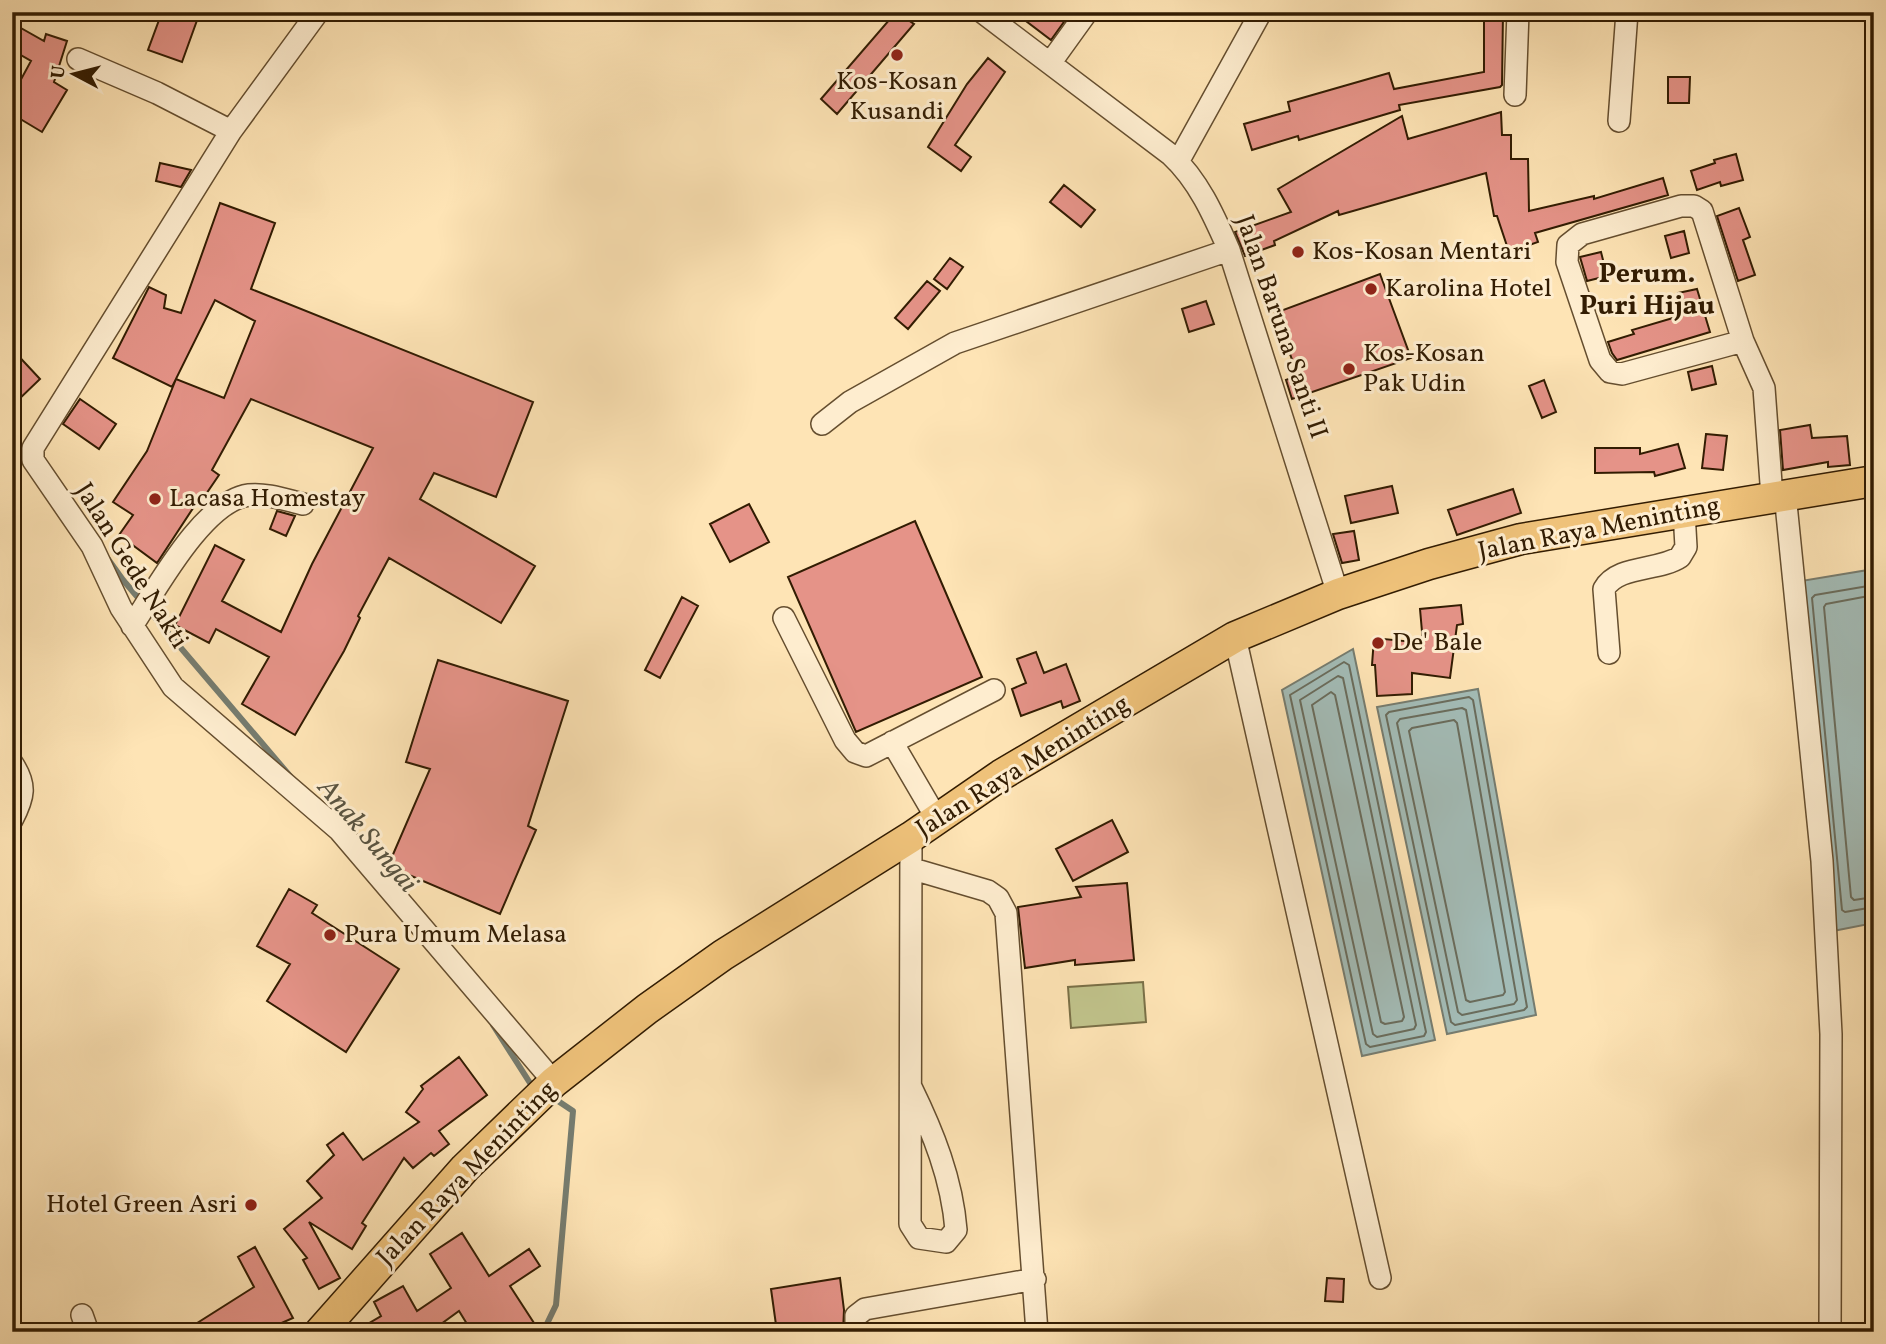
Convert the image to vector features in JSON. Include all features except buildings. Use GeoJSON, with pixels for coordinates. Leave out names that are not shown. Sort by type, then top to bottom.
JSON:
{"type":"FeatureCollection","features":[{"type":"Feature","properties":{"kind":"highway","name":"Jalan Raya Meninting"},"geometry":{"type":"LineString","coordinates":[[320,1332],[437,1197],[551,1084],[723,955],[911,837],[1001,775],[1235,637],[1338,594],[1429,564],[1521,539],[1874,481]]}},
{"type":"Feature","properties":{"kind":"street","name":"Jalan Gede Nakti"},"geometry":{"type":"LineString","coordinates":[[318,12],[230,131],[32,457],[38,472],[141,613],[173,687],[339,830],[551,1084]]}},
{"type":"Feature","properties":{"kind":"street","name":"Jalan Baruna Santi II"},"geometry":{"type":"LineString","coordinates":[[982,12],[1051,62],[1178,162],[1211,209],[1229,250],[1338,594]]}},
{"type":"Feature","properties":{"kind":"street"},"geometry":{"type":"LineString","coordinates":[[1051,62],[1087,12]]}},
{"type":"Feature","properties":{"kind":"street"},"geometry":{"type":"LineString","coordinates":[[1178,162],[1261,12]]}},
{"type":"Feature","properties":{"kind":"street"},"geometry":{"type":"LineString","coordinates":[[1515,95],[1518,12]]}},
{"type":"Feature","properties":{"kind":"street"},"geometry":{"type":"LineString","coordinates":[[1619,121],[1627,12]]}},
{"type":"Feature","properties":{"kind":"street"},"geometry":{"type":"LineString","coordinates":[[78,59],[157,93],[230,131]]}},
{"type":"Feature","properties":{"kind":"street"},"geometry":{"type":"LineString","coordinates":[[1743,341],[1622,374],[1610,372],[1600,360],[1567,262],[1568,245],[1582,234],[1681,206],[1694,206],[1706,216],[1743,341],[1763,388],[1779,496],[1822,861],[1831,1034],[1830,1332]]}},
{"type":"Feature","properties":{"kind":"street"},"geometry":{"type":"LineString","coordinates":[[822,424],[850,402],[955,343],[1229,250]]}},
{"type":"Feature","properties":{"kind":"street"},"geometry":{"type":"LineString","coordinates":[[141,613],[171,566],[223,505],[255,495],[303,504]]}},
{"type":"Feature","properties":{"kind":"street"},"geometry":{"type":"LineString","coordinates":[[1609,653],[1603,597],[1608,582],[1680,557],[1686,547],[1684,512]]}},
{"type":"Feature","properties":{"kind":"street"},"geometry":{"type":"LineString","coordinates":[[784,618],[851,749],[866,756],[994,690]]}},
{"type":"Feature","properties":{"kind":"street"},"geometry":{"type":"LineString","coordinates":[[1235,637],[1380,1278]]}},
{"type":"Feature","properties":{"kind":"street"},"geometry":{"type":"LineString","coordinates":[[892,742],[937,819]]}},
{"type":"Feature","properties":{"kind":"street"},"geometry":{"type":"LineString","coordinates":[[12,763],[23,779],[23,787],[12,820]]}},
{"type":"Feature","properties":{"kind":"street"},"geometry":{"type":"LineString","coordinates":[[911,837],[913,869],[909,1224],[919,1238],[946,1242],[956,1230],[954,1209],[934,1134],[911,1087]]}},
{"type":"Feature","properties":{"kind":"street"},"geometry":{"type":"LineString","coordinates":[[913,869],[988,891],[998,898],[1006,913],[1037,1332]]}},
{"type":"Feature","properties":{"kind":"street"},"geometry":{"type":"LineString","coordinates":[[856,1332],[856,1316],[865,1309],[1035,1279]]}},
{"type":"Feature","properties":{"kind":"green space"},"geometry":{"type":"Polygon","coordinates":[[[1143,982],[1146,1022],[1071,1028],[1068,987],[1143,982]]]}},
{"type":"Feature","properties":{"kind":"water"},"geometry":{"type":"Polygon","coordinates":[[[1874,569],[1874,923],[1828,932],[1795,582],[1874,569]]]}},
{"type":"Feature","properties":{"kind":"water"},"geometry":{"type":"Polygon","coordinates":[[[1353,649],[1435,1040],[1362,1056],[1282,690],[1353,649]]]}},
{"type":"Feature","properties":{"kind":"water"},"geometry":{"type":"Polygon","coordinates":[[[1478,689],[1536,1015],[1447,1034],[1377,707],[1478,689]]]}},
{"type":"Feature","properties":{"kind":"waterway","name":"Anak Sungai"},"geometry":{"type":"LineString","coordinates":[[12,456],[28,458]]}},
{"type":"Feature","properties":{"kind":"waterway","name":"Anak Sungai"},"geometry":{"type":"LineString","coordinates":[[108,559],[290,776]]}},
{"type":"Feature","properties":{"kind":"waterway","name":"Anak Sungai"},"geometry":{"type":"LineString","coordinates":[[493,1025],[530,1083],[537,1088]]}},
{"type":"Feature","properties":{"kind":"waterway","name":"Anak Sungai"},"geometry":{"type":"LineString","coordinates":[[543,1332],[556,1305],[573,1111],[552,1097]]}},
{"type":"Feature","properties":{"kind":"place","name":"Kos-Kosan Kusandi"},"geometry":{"type":"Point","coordinates":[897,55]}},
{"type":"Feature","properties":{"kind":"place","name":"Kos-Kosan Mentari"},"geometry":{"type":"Point","coordinates":[1298,252]}},
{"type":"Feature","properties":{"kind":"place","name":"Karolina Hotel"},"geometry":{"type":"Point","coordinates":[1371,289]}},
{"type":"Feature","properties":{"kind":"place","name":"Kos-Kosan Pak Udin"},"geometry":{"type":"Point","coordinates":[1349,369]}},
{"type":"Feature","properties":{"kind":"place","name":"Lacasa Homestay"},"geometry":{"type":"Point","coordinates":[155,499]}},
{"type":"Feature","properties":{"kind":"place","name":"De' Bale"},"geometry":{"type":"Point","coordinates":[1378,643]}},
{"type":"Feature","properties":{"kind":"place","name":"Pura Umum Melasa"},"geometry":{"type":"Point","coordinates":[330,935]}},
{"type":"Feature","properties":{"kind":"place","name":"Hotel Green Asri"},"geometry":{"type":"Point","coordinates":[251,1205]}},
{"type":"Feature","properties":{"kind":"district","name":"Perum. Puri Hijau"},"geometry":{"type":"Point","coordinates":[1647,290]}}]}
